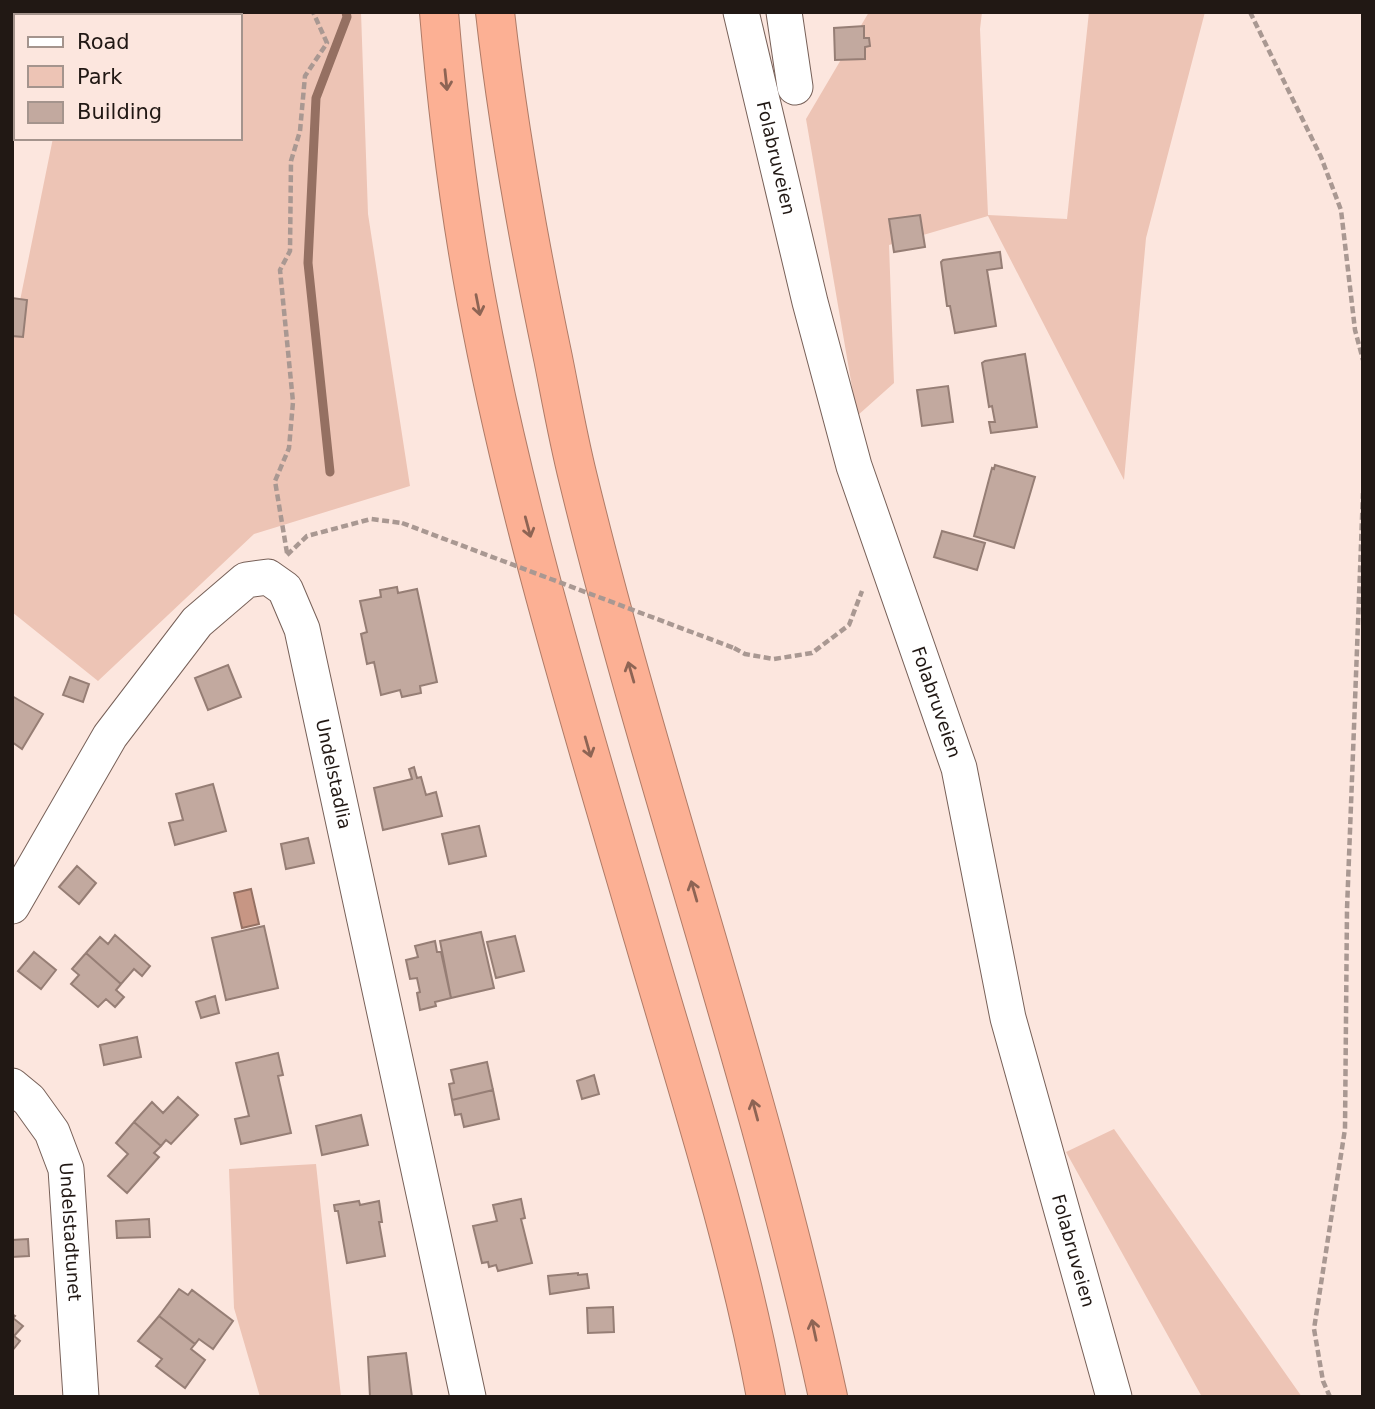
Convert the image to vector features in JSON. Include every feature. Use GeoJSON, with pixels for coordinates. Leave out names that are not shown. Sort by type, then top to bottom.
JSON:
{"type":"FeatureCollection","features":[{"type":"Feature","properties":{"kind":"highway"},"geometry":{"type":"LineString","coordinates":[[439,12],[457,173],[477,304],[517,488],[566,670],[731,1246],[752,1326],[766,1397]]}},
{"type":"Feature","properties":{"kind":"highway"},"geometry":{"type":"LineString","coordinates":[[495,12],[518,176],[578,477],[741,1058],[809,1309],[828,1397]]}},
{"type":"Feature","properties":{"kind":"street","name":"Folabruveien"},"geometry":{"type":"LineString","coordinates":[[741,12],[810,302],[854,466],[959,768],[1008,1018],[1114,1397]]}},
{"type":"Feature","properties":{"kind":"street"},"geometry":{"type":"LineString","coordinates":[[784,12],[795,87]]}},
{"type":"Feature","properties":{"kind":"street"},"geometry":{"type":"LineString","coordinates":[[12,906],[110,736],[197,622],[246,580],[278,566]]}},
{"type":"Feature","properties":{"kind":"street","name":"Undelstadlia"},"geometry":{"type":"LineString","coordinates":[[278,566],[302,629],[468,1397]]}},
{"type":"Feature","properties":{"kind":"street","name":"Undelstadtunet"},"geometry":{"type":"LineString","coordinates":[[12,1086],[29,1100],[52,1132],[66,1169],[81,1397]]}},
{"type":"Feature","properties":{"kind":"path"},"geometry":{"type":"LineString","coordinates":[[278,566],[275,481],[289,448],[293,402],[280,270],[290,251],[291,160],[300,131],[305,76],[327,43],[313,12]]}},
{"type":"Feature","properties":{"kind":"path"},"geometry":{"type":"LineString","coordinates":[[1250,12],[1321,157],[1342,210],[1355,330],[1363,360]]}},
{"type":"Feature","properties":{"kind":"path"},"geometry":{"type":"LineString","coordinates":[[1330,1397],[1323,1381],[1314,1329],[1345,1129],[1347,909],[1363,492]]}},
{"type":"Feature","properties":{"kind":"path"},"geometry":{"type":"LineString","coordinates":[[278,566],[307,536],[371,519],[402,523],[745,654],[774,659],[812,653],[849,625],[862,592],[863,579]]}},
{"type":"Feature","properties":{"kind":"green space"},"geometry":{"type":"Polygon","coordinates":[[[12,12],[361,12],[368,214],[410,486],[254,534],[98,681],[12,612],[12,340],[53,140],[242,140],[242,14],[14,14],[14,84],[12,12]]]}},
{"type":"Feature","properties":{"kind":"green space"},"geometry":{"type":"Polygon","coordinates":[[[869,12],[982,12],[980,29],[988,215],[1067,219],[1089,12],[1205,12],[1146,238],[1124,480],[988,216],[889,245],[894,383],[857,416],[806,119],[869,12]]]}},
{"type":"Feature","properties":{"kind":"green space"},"geometry":{"type":"Polygon","coordinates":[[[1114,1129],[1302,1397],[1202,1397],[1066,1152],[1114,1129]]]}},
{"type":"Feature","properties":{"kind":"green space"},"geometry":{"type":"Polygon","coordinates":[[[316,1164],[341,1397],[260,1397],[234,1308],[229,1169],[316,1164]]]}},
{"type":"Feature","properties":{"kind":"shaded area"},"geometry":{"type":"Polygon","coordinates":[[[251,889],[259,924],[242,928],[234,893],[251,889]]]}},
{"type":"Feature","properties":{"kind":"building"},"geometry":{"type":"Polygon","coordinates":[[[864,26],[864,38],[869,38],[870,46],[865,47],[865,59],[835,60],[834,28],[864,26]]]}},
{"type":"Feature","properties":{"kind":"building"},"geometry":{"type":"Polygon","coordinates":[[[920,215],[925,247],[894,252],[889,219],[920,215]]]}},
{"type":"Feature","properties":{"kind":"building"},"geometry":{"type":"Polygon","coordinates":[[[1000,252],[1002,268],[987,270],[996,326],[955,333],[950,306],[947,306],[941,262],[1000,252]]]}},
{"type":"Feature","properties":{"kind":"building"},"geometry":{"type":"Polygon","coordinates":[[[12,298],[27,300],[23,337],[12,336],[12,298]]]}},
{"type":"Feature","properties":{"kind":"building"},"geometry":{"type":"Polygon","coordinates":[[[1025,354],[1037,427],[991,433],[989,422],[995,422],[992,406],[989,407],[982,363],[1025,354]]]}},
{"type":"Feature","properties":{"kind":"building"},"geometry":{"type":"Polygon","coordinates":[[[948,386],[953,422],[922,426],[917,390],[948,386]]]}},
{"type":"Feature","properties":{"kind":"building"},"geometry":{"type":"Polygon","coordinates":[[[995,465],[1035,477],[1014,548],[974,536],[995,465]]]}},
{"type":"Feature","properties":{"kind":"building"},"geometry":{"type":"Polygon","coordinates":[[[942,531],[985,543],[977,570],[934,557],[942,531]]]}},
{"type":"Feature","properties":{"kind":"building"},"geometry":{"type":"Polygon","coordinates":[[[397,587],[398,593],[417,589],[437,682],[420,686],[421,693],[402,697],[400,690],[381,695],[374,662],[367,664],[361,634],[367,632],[360,601],[381,597],[380,590],[397,587]]]}},
{"type":"Feature","properties":{"kind":"building"},"geometry":{"type":"Polygon","coordinates":[[[228,665],[241,697],[208,710],[195,678],[228,665]]]}},
{"type":"Feature","properties":{"kind":"building"},"geometry":{"type":"Polygon","coordinates":[[[70,677],[89,684],[83,702],[63,695],[70,677]]]}},
{"type":"Feature","properties":{"kind":"building"},"geometry":{"type":"Polygon","coordinates":[[[12,696],[43,714],[22,749],[12,742],[12,696]]]}},
{"type":"Feature","properties":{"kind":"building"},"geometry":{"type":"Polygon","coordinates":[[[414,767],[417,778],[421,777],[426,795],[436,792],[442,816],[383,830],[374,788],[412,779],[409,769],[414,767]]]}},
{"type":"Feature","properties":{"kind":"building"},"geometry":{"type":"Polygon","coordinates":[[[213,784],[226,831],[175,845],[169,823],[183,820],[176,794],[213,784]]]}},
{"type":"Feature","properties":{"kind":"building"},"geometry":{"type":"Polygon","coordinates":[[[479,826],[486,856],[449,864],[442,834],[479,826]]]}},
{"type":"Feature","properties":{"kind":"building"},"geometry":{"type":"Polygon","coordinates":[[[308,838],[314,863],[286,869],[281,844],[308,838]]]}},
{"type":"Feature","properties":{"kind":"building"},"geometry":{"type":"Polygon","coordinates":[[[77,866],[96,883],[79,904],[59,887],[77,866]]]}},
{"type":"Feature","properties":{"kind":"building"},"geometry":{"type":"Polygon","coordinates":[[[264,926],[278,988],[226,1000],[212,938],[264,926]]]}},
{"type":"Feature","properties":{"kind":"building"},"geometry":{"type":"Polygon","coordinates":[[[481,932],[494,988],[451,998],[440,941],[481,932]]]}},
{"type":"Feature","properties":{"kind":"building"},"geometry":{"type":"Polygon","coordinates":[[[115,935],[150,966],[142,976],[134,969],[121,984],[86,953],[100,937],[108,944],[115,935]]]}},
{"type":"Feature","properties":{"kind":"building"},"geometry":{"type":"Polygon","coordinates":[[[515,936],[524,971],[496,978],[487,942],[515,936]]]}},
{"type":"Feature","properties":{"kind":"building"},"geometry":{"type":"Polygon","coordinates":[[[435,941],[437,952],[441,952],[451,998],[420,1010],[417,978],[410,979],[406,960],[418,957],[415,946],[435,941]]]}},
{"type":"Feature","properties":{"kind":"building"},"geometry":{"type":"Polygon","coordinates":[[[34,952],[56,970],[41,989],[18,971],[34,952]]]}},
{"type":"Feature","properties":{"kind":"building"},"geometry":{"type":"Polygon","coordinates":[[[86,953],[121,984],[116,990],[124,997],[115,1007],[106,999],[98,1007],[71,984],[79,975],[72,969],[86,953]]]}},
{"type":"Feature","properties":{"kind":"building"},"geometry":{"type":"Polygon","coordinates":[[[215,996],[219,1013],[201,1018],[196,1002],[215,996]]]}},
{"type":"Feature","properties":{"kind":"building"},"geometry":{"type":"Polygon","coordinates":[[[137,1037],[141,1057],[104,1065],[100,1045],[137,1037]]]}},
{"type":"Feature","properties":{"kind":"building"},"geometry":{"type":"Polygon","coordinates":[[[278,1053],[283,1075],[278,1076],[291,1133],[241,1144],[235,1119],[249,1116],[236,1063],[278,1053]]]}},
{"type":"Feature","properties":{"kind":"building"},"geometry":{"type":"Polygon","coordinates":[[[487,1062],[493,1090],[452,1100],[449,1084],[454,1083],[451,1070],[487,1062]]]}},
{"type":"Feature","properties":{"kind":"building"},"geometry":{"type":"Polygon","coordinates":[[[594,1075],[599,1094],[582,1099],[577,1081],[594,1075]]]}},
{"type":"Feature","properties":{"kind":"building"},"geometry":{"type":"Polygon","coordinates":[[[493,1090],[499,1119],[464,1127],[461,1114],[455,1115],[452,1100],[493,1090]]]}},
{"type":"Feature","properties":{"kind":"building"},"geometry":{"type":"Polygon","coordinates":[[[178,1097],[198,1115],[171,1144],[166,1140],[161,1146],[134,1122],[152,1102],[163,1113],[178,1097]]]}},
{"type":"Feature","properties":{"kind":"building"},"geometry":{"type":"Polygon","coordinates":[[[361,1115],[368,1145],[322,1155],[316,1126],[361,1115]]]}},
{"type":"Feature","properties":{"kind":"building"},"geometry":{"type":"Polygon","coordinates":[[[134,1122],[161,1146],[154,1153],[159,1157],[127,1193],[108,1176],[128,1154],[116,1143],[134,1122]]]}},
{"type":"Feature","properties":{"kind":"building"},"geometry":{"type":"Polygon","coordinates":[[[521,1199],[525,1218],[521,1219],[532,1263],[498,1271],[496,1265],[489,1267],[488,1262],[482,1263],[473,1226],[497,1221],[493,1205],[521,1199]]]}},
{"type":"Feature","properties":{"kind":"building"},"geometry":{"type":"Polygon","coordinates":[[[359,1201],[360,1205],[379,1201],[382,1222],[379,1222],[385,1256],[347,1263],[338,1211],[335,1211],[334,1205],[359,1201]]]}},
{"type":"Feature","properties":{"kind":"building"},"geometry":{"type":"Polygon","coordinates":[[[149,1219],[150,1237],[117,1238],[116,1221],[149,1219]]]}},
{"type":"Feature","properties":{"kind":"building"},"geometry":{"type":"Polygon","coordinates":[[[28,1239],[29,1256],[12,1257],[12,1240],[28,1239]]]}},
{"type":"Feature","properties":{"kind":"building"},"geometry":{"type":"Polygon","coordinates":[[[587,1274],[589,1288],[550,1294],[548,1276],[587,1274]]]}},
{"type":"Feature","properties":{"kind":"building"},"geometry":{"type":"Polygon","coordinates":[[[179,1289],[188,1295],[192,1290],[233,1321],[213,1349],[199,1339],[195,1344],[159,1316],[179,1289]]]}},
{"type":"Feature","properties":{"kind":"building"},"geometry":{"type":"Polygon","coordinates":[[[613,1307],[614,1332],[588,1333],[587,1308],[613,1307]]]}},
{"type":"Feature","properties":{"kind":"building"},"geometry":{"type":"Polygon","coordinates":[[[12,1314],[23,1326],[14,1336],[20,1341],[12,1351],[12,1314]]]}},
{"type":"Feature","properties":{"kind":"building"},"geometry":{"type":"Polygon","coordinates":[[[159,1316],[195,1344],[191,1349],[205,1360],[185,1388],[156,1366],[162,1359],[138,1341],[159,1316]]]}},
{"type":"Feature","properties":{"kind":"building"},"geometry":{"type":"Polygon","coordinates":[[[406,1353],[412,1397],[370,1397],[368,1357],[406,1353]]]}},
{"type":"Feature","properties":{"kind":"waterway"},"geometry":{"type":"LineString","coordinates":[[330,472],[308,263],[316,98],[347,17],[346,12]]}}]}
